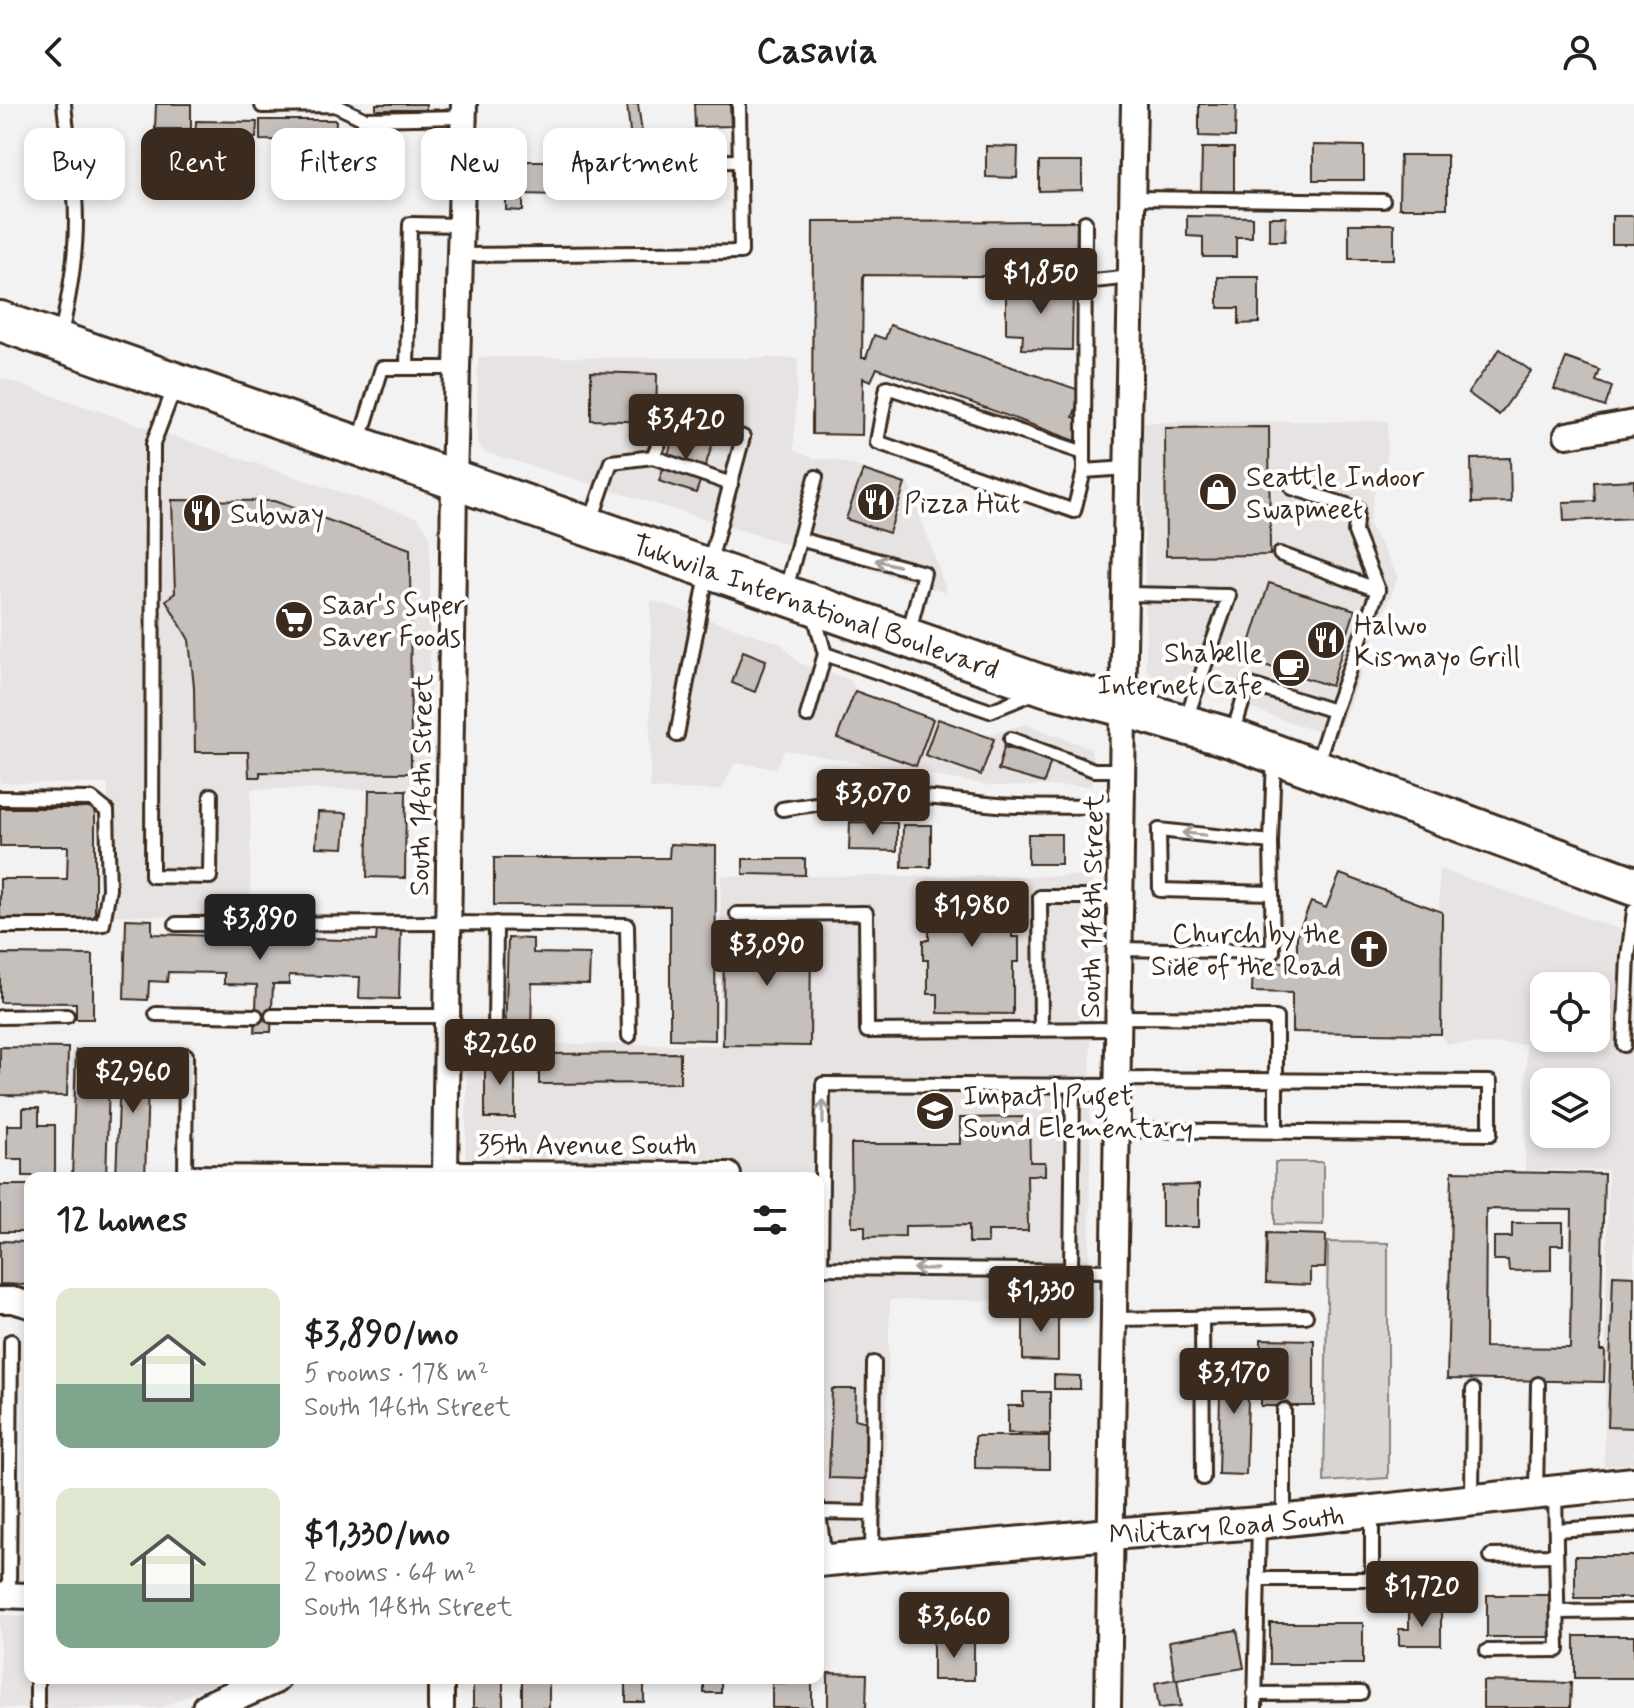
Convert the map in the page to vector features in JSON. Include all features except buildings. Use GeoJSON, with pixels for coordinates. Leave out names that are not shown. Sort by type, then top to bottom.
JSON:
{"type":"FeatureCollection","features":[{"type":"Feature","properties":{"kind":"main road","name":"Tukwila International Boulevard"},"geometry":{"type":"LineString","coordinates":[[0,321],[1048,687],[1231,738],[1634,886]]}},
{"type":"Feature","properties":{"kind":"street","name":"South 148th Street"},"geometry":{"type":"LineString","coordinates":[[1108,1708],[1134,104]]}},
{"type":"Feature","properties":{"kind":"street","name":"South 146th Street"},"geometry":{"type":"LineString","coordinates":[[445,1172],[454,481],[464,111]]}},
{"type":"Feature","properties":{"kind":"street"},"geometry":{"type":"LineString","coordinates":[[1567,435],[1634,423]]}},
{"type":"Feature","properties":{"kind":"street"},"geometry":{"type":"LineString","coordinates":[[0,1300],[24,1303]]}},
{"type":"Feature","properties":{"kind":"street","name":"Military Road South"},"geometry":{"type":"LineString","coordinates":[[824,1561],[1271,1522],[1634,1483]]}},
{"type":"Feature","properties":{"kind":"street"},"geometry":{"type":"LineString","coordinates":[[208,1708],[261,1684]]}},
{"type":"Feature","properties":{"kind":"street"},"geometry":{"type":"LineString","coordinates":[[441,1684],[441,1708]]}},
{"type":"Feature","properties":{"kind":"lane"},"geometry":{"type":"LineString","coordinates":[[59,342],[71,289],[75,236],[75,199],[64,104]]}},
{"type":"Feature","properties":{"kind":"lane"},"geometry":{"type":"LineString","coordinates":[[461,255],[741,252],[739,104]]}},
{"type":"Feature","properties":{"kind":"lane"},"geometry":{"type":"LineString","coordinates":[[262,106],[335,105],[364,119],[464,111]]}},
{"type":"Feature","properties":{"kind":"lane"},"geometry":{"type":"LineString","coordinates":[[727,161],[740,161]]}},
{"type":"Feature","properties":{"kind":"lane"},"geometry":{"type":"LineString","coordinates":[[1133,198],[1383,201]]}},
{"type":"Feature","properties":{"kind":"lane"},"geometry":{"type":"LineString","coordinates":[[1084,453],[887,387],[877,442],[1074,511],[1084,471],[1085,222]]}},
{"type":"Feature","properties":{"kind":"lane"},"geometry":{"type":"LineString","coordinates":[[407,368],[410,224],[461,225]]}},
{"type":"Feature","properties":{"kind":"lane"},"geometry":{"type":"LineString","coordinates":[[1085,282],[1131,277]]}},
{"type":"Feature","properties":{"kind":"lane"},"geometry":{"type":"LineString","coordinates":[[358,447],[382,368],[458,368]]}},
{"type":"Feature","properties":{"kind":"lane"},"geometry":{"type":"LineString","coordinates":[[176,384],[153,444],[152,876],[210,877],[211,795]]}},
{"type":"Feature","properties":{"kind":"lane"},"geometry":{"type":"LineString","coordinates":[[659,459],[671,415],[743,437],[708,569],[677,735]]}},
{"type":"Feature","properties":{"kind":"lane"},"geometry":{"type":"LineString","coordinates":[[589,528],[611,462],[659,459],[731,484]]}},
{"type":"Feature","properties":{"kind":"lane"},"geometry":{"type":"LineString","coordinates":[[1084,471],[1127,468]]}},
{"type":"Feature","properties":{"kind":"lane"},"geometry":{"type":"LineString","coordinates":[[807,716],[825,654],[798,600],[799,539],[816,477]]}},
{"type":"Feature","properties":{"kind":"lane"},"geometry":{"type":"LineString","coordinates":[[1292,488],[1357,508],[1355,532],[1378,590],[1315,769]]}},
{"type":"Feature","properties":{"kind":"lane"},"geometry":{"type":"LineString","coordinates":[[799,539],[924,573],[907,638]]}},
{"type":"Feature","properties":{"kind":"lane"},"geometry":{"type":"LineString","coordinates":[[1280,554],[1378,590]]}},
{"type":"Feature","properties":{"kind":"lane"},"geometry":{"type":"LineString","coordinates":[[1125,594],[1229,596],[1184,725]]}},
{"type":"Feature","properties":{"kind":"lane"},"geometry":{"type":"LineString","coordinates":[[825,654],[990,711],[1048,687]]}},
{"type":"Feature","properties":{"kind":"lane"},"geometry":{"type":"LineString","coordinates":[[1231,738],[1248,684],[1334,711]]}},
{"type":"Feature","properties":{"kind":"lane"},"geometry":{"type":"LineString","coordinates":[[1011,739],[1094,770],[1123,770]]}},
{"type":"Feature","properties":{"kind":"lane"},"geometry":{"type":"LineString","coordinates":[[1120,949],[1273,952],[1271,842],[1274,754]]}},
{"type":"Feature","properties":{"kind":"lane"},"geometry":{"type":"LineString","coordinates":[[782,809],[894,796],[1013,806],[1122,807]]}},
{"type":"Feature","properties":{"kind":"lane"},"geometry":{"type":"LineString","coordinates":[[0,798],[92,799],[107,811],[109,889],[103,924],[0,926]]}},
{"type":"Feature","properties":{"kind":"lane"},"geometry":{"type":"LineString","coordinates":[[1271,842],[1159,830],[1160,890],[1272,893]]}},
{"type":"Feature","properties":{"kind":"lane"},"geometry":{"type":"LineString","coordinates":[[1041,1029],[1040,897],[1121,897]]}},
{"type":"Feature","properties":{"kind":"lane"},"geometry":{"type":"LineString","coordinates":[[1624,1045],[1628,957],[1634,911]]}},
{"type":"Feature","properties":{"kind":"lane"},"geometry":{"type":"LineString","coordinates":[[737,914],[866,913],[867,1031],[1041,1029],[1276,1018],[1276,1132]]}},
{"type":"Feature","properties":{"kind":"lane"},"geometry":{"type":"LineString","coordinates":[[495,1032],[496,923]]}},
{"type":"Feature","properties":{"kind":"lane"},"geometry":{"type":"LineString","coordinates":[[176,924],[627,925],[629,1036]]}},
{"type":"Feature","properties":{"kind":"lane"},"geometry":{"type":"LineString","coordinates":[[156,1014],[256,1016]]}},
{"type":"Feature","properties":{"kind":"lane"},"geometry":{"type":"LineString","coordinates":[[0,1017],[67,1016]]}},
{"type":"Feature","properties":{"kind":"lane"},"geometry":{"type":"LineString","coordinates":[[272,1016],[447,1016]]}},
{"type":"Feature","properties":{"kind":"lane"},"geometry":{"type":"LineString","coordinates":[[185,1172],[186,1055]]}},
{"type":"Feature","properties":{"kind":"lane"},"geometry":{"type":"LineString","coordinates":[[822,1172],[823,1084],[1073,1086],[1275,1080],[1490,1082],[1490,1134],[1118,1130]]}},
{"type":"Feature","properties":{"kind":"lane"},"geometry":{"type":"LineString","coordinates":[[1071,1270],[1073,1086]]}},
{"type":"Feature","properties":{"kind":"lane"},"geometry":{"type":"LineString","coordinates":[[824,1268],[1115,1271]]}},
{"type":"Feature","properties":{"kind":"lane"},"geometry":{"type":"LineString","coordinates":[[1114,1319],[1306,1316]]}},
{"type":"Feature","properties":{"kind":"lane"},"geometry":{"type":"LineString","coordinates":[[1202,1317],[1203,1478]]}},
{"type":"Feature","properties":{"kind":"lane"},"geometry":{"type":"LineString","coordinates":[[11,1341],[13,1596]]}},
{"type":"Feature","properties":{"kind":"lane"},"geometry":{"type":"LineString","coordinates":[[872,1556],[874,1363]]}},
{"type":"Feature","properties":{"kind":"lane"},"geometry":{"type":"LineString","coordinates":[[1487,1651],[1558,1650],[1556,1530],[1545,1492],[1538,1384]]}},
{"type":"Feature","properties":{"kind":"lane"},"geometry":{"type":"LineString","coordinates":[[1472,1500],[1473,1390]]}},
{"type":"Feature","properties":{"kind":"lane"},"geometry":{"type":"LineString","coordinates":[[1255,1708],[1257,1579],[1271,1522],[1284,1410]]}},
{"type":"Feature","properties":{"kind":"lane"},"geometry":{"type":"LineString","coordinates":[[824,1509],[873,1513]]}},
{"type":"Feature","properties":{"kind":"lane"},"geometry":{"type":"LineString","coordinates":[[1257,1579],[1372,1579],[1372,1511]]}},
{"type":"Feature","properties":{"kind":"lane"},"geometry":{"type":"LineString","coordinates":[[1556,1530],[1634,1525]]}},
{"type":"Feature","properties":{"kind":"lane"},"geometry":{"type":"LineString","coordinates":[[1491,1556],[1556,1555]]}},
{"type":"Feature","properties":{"kind":"lane"},"geometry":{"type":"LineString","coordinates":[[1557,1612],[1634,1611]]}},
{"type":"Feature","properties":{"kind":"lane"},"geometry":{"type":"LineString","coordinates":[[37,1684],[37,1708]]}},
{"type":"Feature","properties":{"kind":"lane"},"geometry":{"type":"LineString","coordinates":[[1254,1694],[1361,1693]]}},
{"type":"Feature","properties":{"kind":"shaded area"},"geometry":{"type":"Polygon","coordinates":[[[478,357],[798,358],[794,450],[815,459],[836,460],[909,483],[947,593],[485,452],[477,442],[478,357]]]}},
{"type":"Feature","properties":{"kind":"shaded area"},"geometry":{"type":"Polygon","coordinates":[[[0,378],[418,518],[430,536],[430,790],[251,789],[250,918],[108,915],[108,784],[0,783],[0,378]]]}},
{"type":"Feature","properties":{"kind":"shaded area"},"geometry":{"type":"Polygon","coordinates":[[[1388,421],[1387,465],[1379,465],[1369,524],[1398,577],[1336,738],[1153,675],[1146,669],[1143,422],[1388,421]]]}},
{"type":"Feature","properties":{"kind":"shaded area"},"geometry":{"type":"Polygon","coordinates":[[[651,600],[780,643],[799,663],[850,680],[859,693],[986,735],[1026,724],[1090,748],[1093,786],[993,786],[785,750],[776,768],[735,763],[721,790],[650,789],[651,600]]]}},
{"type":"Feature","properties":{"kind":"shaded area"},"geometry":{"type":"Polygon","coordinates":[[[1439,869],[1634,934],[1634,1463],[1604,1466],[1608,1170],[1525,1170],[1526,1044],[1447,1044],[1440,1035],[1439,869]]]}},
{"type":"Feature","properties":{"kind":"shaded area"},"geometry":{"type":"Polygon","coordinates":[[[721,876],[1092,876],[1089,1301],[890,1300],[883,1537],[824,1543],[824,1172],[465,1172],[468,1043],[720,1045],[721,876]]]}},
{"type":"Feature","properties":{"kind":"shaded area"},"geometry":{"type":"Polygon","coordinates":[[[1275,1162],[1323,1162],[1323,1225],[1275,1224],[1275,1162]]]}},
{"type":"Feature","properties":{"kind":"shaded area"},"geometry":{"type":"Polygon","coordinates":[[[1328,1242],[1388,1243],[1388,1478],[1324,1482],[1328,1242]]]}},
{"type":"Feature","properties":{"kind":"shaded area"},"geometry":{"type":"Polygon","coordinates":[[[0,1615],[24,1616],[24,1684],[212,1684],[161,1708],[0,1708],[0,1615]]]}},
{"type":"Feature","properties":{"kind":"place","name":"Seattle Indoor Swapmeet"},"geometry":{"type":"Point","coordinates":[1218,492]}},
{"type":"Feature","properties":{"kind":"place","name":"Pizza Hut"},"geometry":{"type":"Point","coordinates":[876,502]}},
{"type":"Feature","properties":{"kind":"place","name":"Subway"},"geometry":{"type":"Point","coordinates":[202,513]}},
{"type":"Feature","properties":{"kind":"place","name":"Saar's Super Saver Foods"},"geometry":{"type":"Point","coordinates":[294,620]}},
{"type":"Feature","properties":{"kind":"place","name":"Halwo Kismayo Grill"},"geometry":{"type":"Point","coordinates":[1326,640]}},
{"type":"Feature","properties":{"kind":"place","name":"Shabelle Internet Cafe"},"geometry":{"type":"Point","coordinates":[1291,668]}},
{"type":"Feature","properties":{"kind":"place","name":"Church by the Side of the Road"},"geometry":{"type":"Point","coordinates":[1369,949]}},
{"type":"Feature","properties":{"kind":"place","name":"Impact | Puget Sound Elementary"},"geometry":{"type":"Point","coordinates":[935,1111]}}]}
